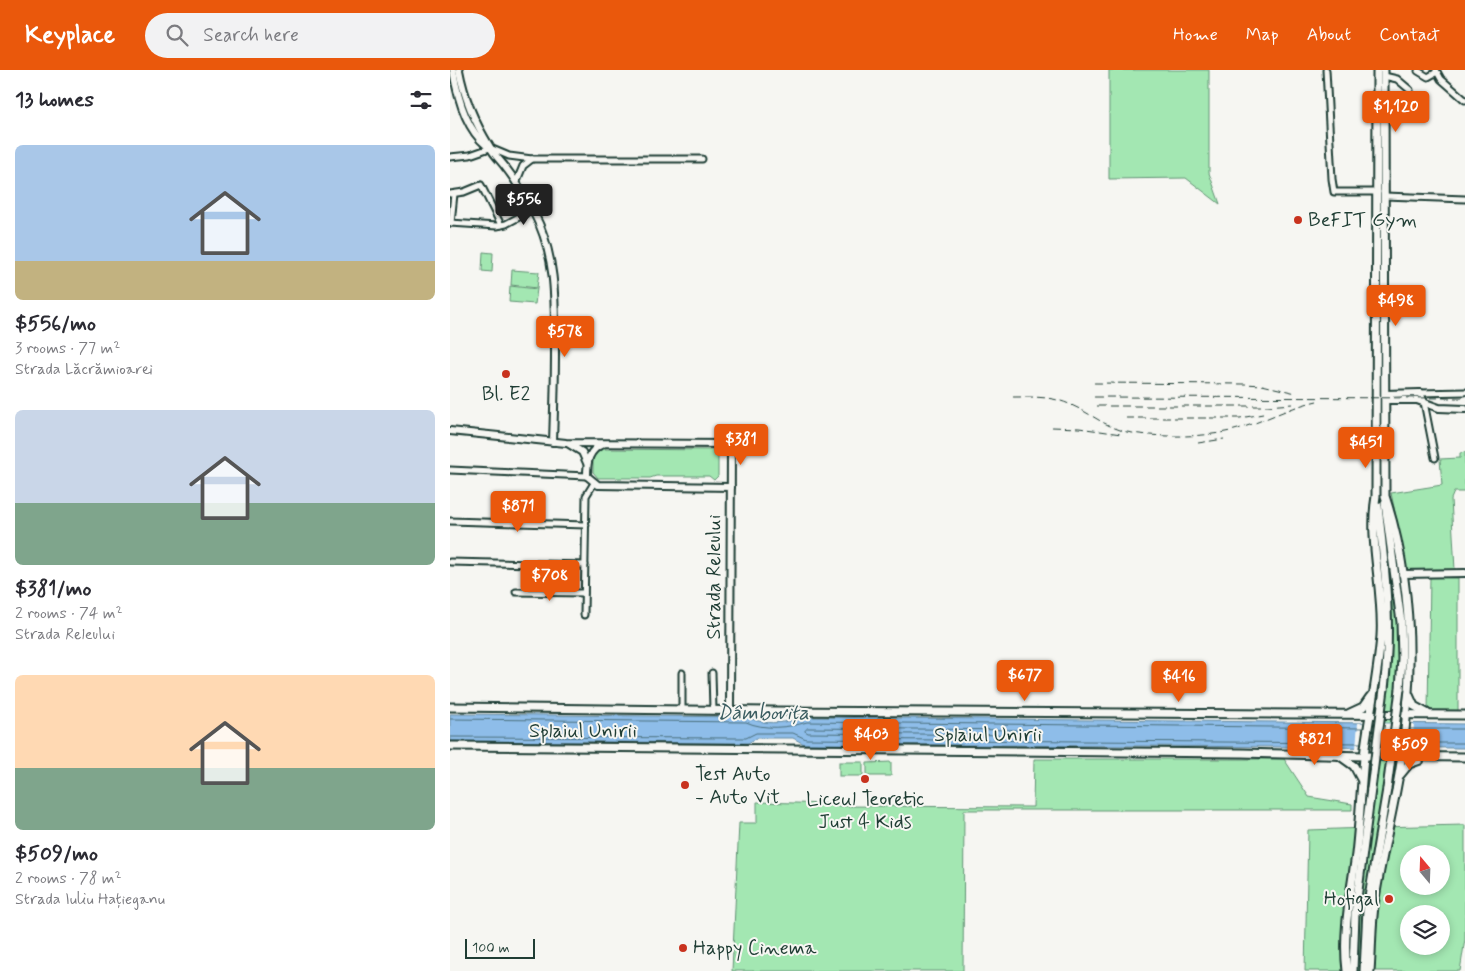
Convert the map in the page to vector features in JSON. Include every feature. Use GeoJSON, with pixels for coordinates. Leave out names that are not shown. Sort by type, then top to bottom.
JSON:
{"type":"FeatureCollection","features":[{"type":"Feature","properties":{"kind":"main road"},"geometry":{"type":"LineString","coordinates":[[1364,971],[1366,909],[1387,789],[1400,689],[1402,658],[1401,622],[1386,516],[1385,496],[1385,397],[1378,70]]}},
{"type":"Feature","properties":{"kind":"main road"},"geometry":{"type":"LineString","coordinates":[[1347,971],[1348,913],[1356,853],[1364,756],[1379,656],[1381,623],[1374,530],[1381,194],[1385,118],[1384,73]]}},
{"type":"Feature","properties":{"kind":"main road"},"geometry":{"type":"LineString","coordinates":[[1353,971],[1355,914],[1388,658],[1389,619],[1376,496]]}},
{"type":"Feature","properties":{"kind":"main road"},"geometry":{"type":"LineString","coordinates":[[1370,971],[1375,900],[1402,757],[1408,692],[1409,638],[1402,574],[1392,520],[1385,496]]}},
{"type":"Feature","properties":{"kind":"main road"},"geometry":{"type":"LineString","coordinates":[[1344,715],[1365,704],[1374,687]]}},
{"type":"Feature","properties":{"kind":"main road"},"geometry":{"type":"LineString","coordinates":[[1408,692],[1414,706],[1432,715]]}},
{"type":"Feature","properties":{"kind":"main road","name":"Splaiul Unirii"},"geometry":{"type":"LineString","coordinates":[[450,707],[1465,715]]}},
{"type":"Feature","properties":{"kind":"main road","name":"Splaiul Unirii"},"geometry":{"type":"LineString","coordinates":[[450,746],[1465,757]]}},
{"type":"Feature","properties":{"kind":"main road"},"geometry":{"type":"LineString","coordinates":[[1339,756],[1354,766],[1362,782]]}},
{"type":"Feature","properties":{"kind":"main road"},"geometry":{"type":"LineString","coordinates":[[1398,781],[1404,768],[1409,764],[1438,757]]}},
{"type":"Feature","properties":{"kind":"street"},"geometry":{"type":"LineString","coordinates":[[455,70],[459,98],[471,126],[516,183],[532,210],[549,247],[553,263],[555,342],[553,442]]}},
{"type":"Feature","properties":{"kind":"street"},"geometry":{"type":"LineString","coordinates":[[1326,70],[1334,192],[1465,200]]}},
{"type":"Feature","properties":{"kind":"street"},"geometry":{"type":"LineString","coordinates":[[1418,71],[1428,77],[1437,71],[1441,79],[1465,100]]}},
{"type":"Feature","properties":{"kind":"street"},"geometry":{"type":"LineString","coordinates":[[1384,73],[1397,79],[1410,90]]}},
{"type":"Feature","properties":{"kind":"street"},"geometry":{"type":"LineString","coordinates":[[1385,118],[1416,117]]}},
{"type":"Feature","properties":{"kind":"street"},"geometry":{"type":"LineString","coordinates":[[450,157],[470,155],[490,148],[509,156],[532,159],[702,159]]}},
{"type":"Feature","properties":{"kind":"street"},"geometry":{"type":"LineString","coordinates":[[516,183],[523,166],[532,159]]}},
{"type":"Feature","properties":{"kind":"street"},"geometry":{"type":"LineString","coordinates":[[503,224],[481,185],[464,192],[452,194],[451,223],[494,226],[503,224],[532,210]]}},
{"type":"Feature","properties":{"kind":"street"},"geometry":{"type":"LineString","coordinates":[[1385,397],[1465,392]]}},
{"type":"Feature","properties":{"kind":"street"},"geometry":{"type":"LineString","coordinates":[[1420,394],[1424,402],[1435,458]]}},
{"type":"Feature","properties":{"kind":"street"},"geometry":{"type":"LineString","coordinates":[[1385,397],[1424,402],[1439,408],[1465,410]]}},
{"type":"Feature","properties":{"kind":"street"},"geometry":{"type":"LineString","coordinates":[[450,431],[553,442],[604,444]]}},
{"type":"Feature","properties":{"kind":"street"},"geometry":{"type":"LineString","coordinates":[[566,443],[579,449],[587,463]]}},
{"type":"Feature","properties":{"kind":"street"},"geometry":{"type":"LineString","coordinates":[[587,476],[589,456],[594,448],[604,444]]}},
{"type":"Feature","properties":{"kind":"street","name":"Strada Releului"},"geometry":{"type":"LineString","coordinates":[[604,444],[731,444],[730,710]]}},
{"type":"Feature","properties":{"kind":"street"},"geometry":{"type":"LineString","coordinates":[[450,470],[587,476],[594,483],[603,486],[731,487]]}},
{"type":"Feature","properties":{"kind":"street"},"geometry":{"type":"LineString","coordinates":[[584,615],[586,496],[594,483]]}},
{"type":"Feature","properties":{"kind":"street"},"geometry":{"type":"LineString","coordinates":[[450,521],[586,525]]}},
{"type":"Feature","properties":{"kind":"street"},"geometry":{"type":"LineString","coordinates":[[450,562],[585,565]]}},
{"type":"Feature","properties":{"kind":"street"},"geometry":{"type":"LineString","coordinates":[[1402,574],[1465,574]]}},
{"type":"Feature","properties":{"kind":"street"},"geometry":{"type":"LineString","coordinates":[[516,592],[584,593]]}},
{"type":"Feature","properties":{"kind":"street"},"geometry":{"type":"LineString","coordinates":[[682,673],[682,710]]}},
{"type":"Feature","properties":{"kind":"street"},"geometry":{"type":"LineString","coordinates":[[712,673],[713,710]]}},
{"type":"Feature","properties":{"kind":"green space"},"geometry":{"type":"Polygon","coordinates":[[[1109,70],[1209,70],[1209,173],[1220,204],[1186,178],[1109,179],[1109,70]]]}},
{"type":"Feature","properties":{"kind":"green space"},"geometry":{"type":"Polygon","coordinates":[[[483,252],[493,253],[492,272],[482,271],[483,252]]]}},
{"type":"Feature","properties":{"kind":"green space"},"geometry":{"type":"Polygon","coordinates":[[[512,270],[539,272],[537,288],[511,285],[512,270]]]}},
{"type":"Feature","properties":{"kind":"green space"},"geometry":{"type":"Polygon","coordinates":[[[510,286],[537,289],[535,304],[509,302],[510,286]]]}},
{"type":"Feature","properties":{"kind":"green space"},"geometry":{"type":"Polygon","coordinates":[[[603,449],[716,450],[718,451],[718,476],[714,480],[709,476],[598,478],[593,472],[593,459],[595,452],[603,449]]]}},
{"type":"Feature","properties":{"kind":"green space"},"geometry":{"type":"Polygon","coordinates":[[[1465,452],[1465,492],[1454,492],[1451,499],[1455,570],[1407,570],[1391,493],[1442,485],[1440,459],[1460,458],[1460,453],[1465,452]]]}},
{"type":"Feature","properties":{"kind":"green space"},"geometry":{"type":"Polygon","coordinates":[[[1380,508],[1382,508],[1394,574],[1399,640],[1394,721],[1377,827],[1465,825],[1465,939],[1460,971],[1305,971],[1308,830],[1369,828],[1386,687],[1380,508]]]}},
{"type":"Feature","properties":{"kind":"green space"},"geometry":{"type":"Polygon","coordinates":[[[1430,577],[1458,578],[1458,712],[1428,711],[1430,577]]]}},
{"type":"Feature","properties":{"kind":"green space"},"geometry":{"type":"Polygon","coordinates":[[[1034,759],[1284,759],[1309,797],[1352,804],[1352,810],[964,810],[963,971],[732,971],[739,823],[757,823],[757,802],[832,804],[833,806],[1033,807],[1034,759]]]}},
{"type":"Feature","properties":{"kind":"green space"},"geometry":{"type":"Polygon","coordinates":[[[839,762],[863,762],[863,776],[839,776],[839,762]]]}},
{"type":"Feature","properties":{"kind":"green space"},"geometry":{"type":"Polygon","coordinates":[[[891,762],[891,776],[867,776],[867,763],[891,762]]]}},
{"type":"Feature","properties":{"kind":"water"},"geometry":{"type":"Polygon","coordinates":[[[450,714],[748,717],[769,723],[791,721],[805,717],[1465,724],[1465,748],[804,744],[793,738],[757,738],[748,743],[450,741],[450,714]]]}},
{"type":"Feature","properties":{"kind":"pier"},"geometry":{"type":"Polygon","coordinates":[[[1358,723],[1414,724],[1412,748],[1356,748],[1358,723]]]}},
{"type":"Feature","properties":{"kind":"railway"},"geometry":{"type":"LineString","coordinates":[[1094,383],[1245,384],[1262,385],[1296,393]]}},
{"type":"Feature","properties":{"kind":"railway"},"geometry":{"type":"LineString","coordinates":[[1013,397],[1062,401],[1119,430],[1139,434],[1169,436],[1215,434],[1229,431],[1317,401]]}},
{"type":"Feature","properties":{"kind":"railway"},"geometry":{"type":"LineString","coordinates":[[1094,397],[1465,398]]}},
{"type":"Feature","properties":{"kind":"railway"},"geometry":{"type":"LineString","coordinates":[[1097,406],[1267,406],[1292,404]]}},
{"type":"Feature","properties":{"kind":"railway"},"geometry":{"type":"LineString","coordinates":[[1126,418],[1240,418],[1263,414]]}},
{"type":"Feature","properties":{"kind":"railway"},"geometry":{"type":"LineString","coordinates":[[1052,427],[1079,428],[1121,434]]}},
{"type":"Feature","properties":{"kind":"railway"},"geometry":{"type":"LineString","coordinates":[[1198,443],[1224,439]]}},
{"type":"Feature","properties":{"kind":"place","name":"BeFIT Gym"},"geometry":{"type":"Point","coordinates":[1298,220]}},
{"type":"Feature","properties":{"kind":"place","name":"Bl. E2"},"geometry":{"type":"Point","coordinates":[506,374]}},
{"type":"Feature","properties":{"kind":"place","name":"Liceul Teoretic Just 4 Kids"},"geometry":{"type":"Point","coordinates":[865,779]}},
{"type":"Feature","properties":{"kind":"place","name":"Test Auto - Auto Vit"},"geometry":{"type":"Point","coordinates":[685,785]}},
{"type":"Feature","properties":{"kind":"place","name":"Hofigal"},"geometry":{"type":"Point","coordinates":[1389,899]}},
{"type":"Feature","properties":{"kind":"place","name":"Happy Cinema"},"geometry":{"type":"Point","coordinates":[683,948]}},
{"type":"Feature","properties":{"kind":"water label","name":"Dâmbovița"},"geometry":{"type":"Point","coordinates":[763,713]}}]}
